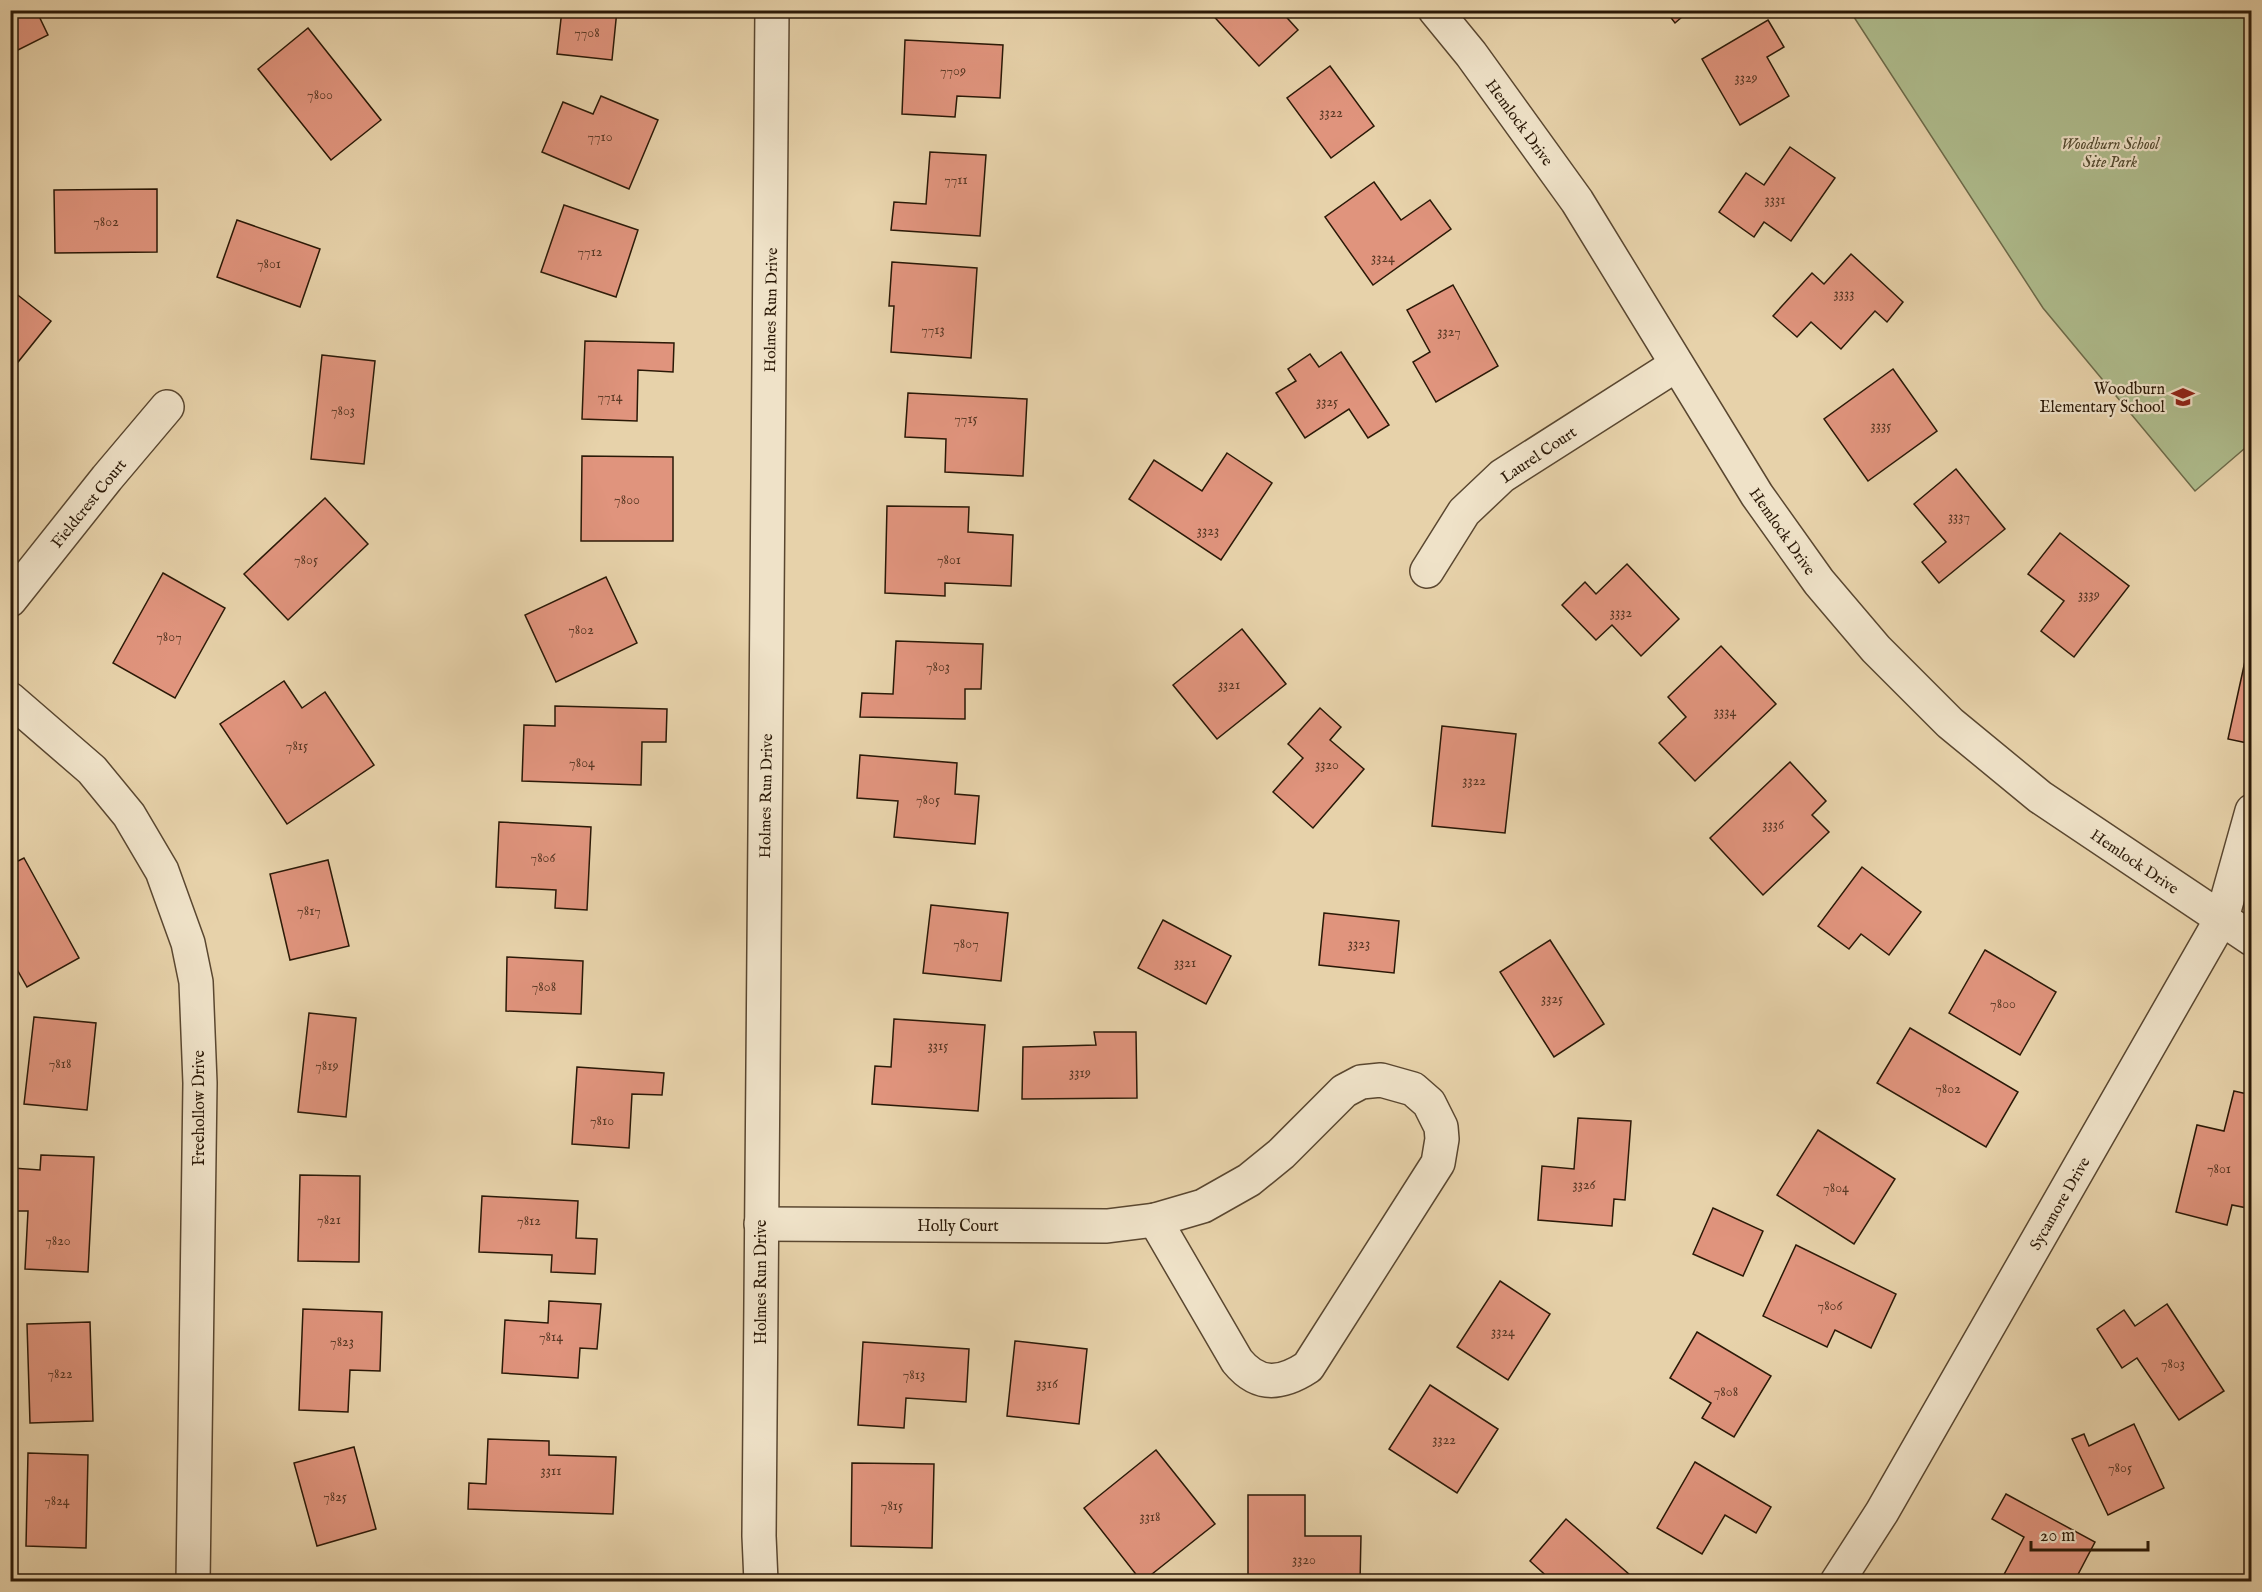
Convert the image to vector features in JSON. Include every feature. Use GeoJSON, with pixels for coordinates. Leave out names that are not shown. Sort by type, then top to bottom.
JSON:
{"type":"FeatureCollection","features":[{"type":"Feature","properties":{"kind":"street","name":"Holmes Run Drive"},"geometry":{"type":"LineString","coordinates":[[761,1581],[759,1536],[761,1224],[772,10]]}},
{"type":"Feature","properties":{"kind":"street","name":"Hemlock Drive"},"geometry":{"type":"LineString","coordinates":[[1435,10],[1471,54],[1577,201],[1757,495],[1819,582],[1876,649],[1950,723],[2040,797],[2252,939]]}},
{"type":"Feature","properties":{"kind":"street","name":"Laurel Court"},"geometry":{"type":"LineString","coordinates":[[1427,571],[1464,512],[1502,476],[1676,365]]}},
{"type":"Feature","properties":{"kind":"street","name":"Fieldcrest Court"},"geometry":{"type":"LineString","coordinates":[[10,600],[167,407]]}},
{"type":"Feature","properties":{"kind":"street","name":"Freehollow Drive"},"geometry":{"type":"LineString","coordinates":[[10,699],[92,770],[129,815],[162,871],[188,943],[196,982],[200,1083],[193,1581]]}},
{"type":"Feature","properties":{"kind":"street","name":"Sycamore Drive"},"geometry":{"type":"LineString","coordinates":[[1838,1581],[1888,1502],[2222,918],[2246,856],[2252,811]]}},
{"type":"Feature","properties":{"kind":"street","name":"Holly Court"},"geometry":{"type":"LineString","coordinates":[[761,1224],[1107,1226],[1155,1220],[1203,1206],[1249,1180],[1281,1154],[1344,1091],[1361,1082],[1381,1080],[1413,1089],[1429,1103],[1441,1126],[1442,1139],[1438,1163],[1308,1367],[1291,1378],[1272,1381],[1255,1377],[1244,1370],[1155,1220]]}},
{"type":"Feature","properties":{"kind":"green space","name":"Woodburn School Site Park"},"geometry":{"type":"Polygon","coordinates":[[[1850,11],[2251,11],[2251,443],[2195,491],[2043,308],[1850,11]]]}},
{"type":"Feature","properties":{"kind":"building"},"geometry":{"type":"Polygon","coordinates":[[[10,10],[36,10],[48,35],[10,54],[10,10]]]}},
{"type":"Feature","properties":{"kind":"building"},"geometry":{"type":"Polygon","coordinates":[[[562,10],[617,10],[612,60],[557,54],[562,10]]]}},
{"type":"Feature","properties":{"kind":"building"},"geometry":{"type":"Polygon","coordinates":[[[1208,10],[1280,10],[1298,30],[1259,66],[1208,10]]]}},
{"type":"Feature","properties":{"kind":"building"},"geometry":{"type":"Polygon","coordinates":[[[1665,10],[1690,10],[1675,23],[1665,10]]]}},
{"type":"Feature","properties":{"kind":"building"},"geometry":{"type":"Polygon","coordinates":[[[1768,20],[1784,47],[1767,57],[1789,96],[1740,125],[1702,59],[1768,20]]]}},
{"type":"Feature","properties":{"kind":"building"},"geometry":{"type":"Polygon","coordinates":[[[308,28],[381,120],[331,160],[258,69],[308,28]]]}},
{"type":"Feature","properties":{"kind":"building"},"geometry":{"type":"Polygon","coordinates":[[[905,40],[1003,45],[1000,98],[957,96],[955,117],[902,114],[905,40]]]}},
{"type":"Feature","properties":{"kind":"building"},"geometry":{"type":"Polygon","coordinates":[[[1330,66],[1374,126],[1331,158],[1287,98],[1330,66]]]}},
{"type":"Feature","properties":{"kind":"building"},"geometry":{"type":"Polygon","coordinates":[[[601,96],[658,120],[629,189],[542,152],[563,102],[593,114],[601,96]]]}},
{"type":"Feature","properties":{"kind":"building"},"geometry":{"type":"Polygon","coordinates":[[[1790,147],[1835,178],[1791,241],[1764,222],[1754,237],[1719,212],[1746,173],[1764,185],[1790,147]]]}},
{"type":"Feature","properties":{"kind":"building"},"geometry":{"type":"Polygon","coordinates":[[[930,152],[986,155],[980,236],[891,230],[894,202],[926,204],[930,152]]]}},
{"type":"Feature","properties":{"kind":"building"},"geometry":{"type":"Polygon","coordinates":[[[1374,182],[1401,220],[1430,200],[1451,229],[1373,285],[1325,217],[1374,182]]]}},
{"type":"Feature","properties":{"kind":"building"},"geometry":{"type":"Polygon","coordinates":[[[157,189],[157,252],[55,253],[54,190],[157,189]]]}},
{"type":"Feature","properties":{"kind":"building"},"geometry":{"type":"Polygon","coordinates":[[[564,205],[638,230],[616,297],[541,272],[564,205]]]}},
{"type":"Feature","properties":{"kind":"building"},"geometry":{"type":"Polygon","coordinates":[[[237,220],[320,249],[300,307],[217,277],[237,220]]]}},
{"type":"Feature","properties":{"kind":"building"},"geometry":{"type":"Polygon","coordinates":[[[1851,254],[1903,302],[1887,322],[1875,311],[1841,349],[1811,322],[1797,337],[1773,316],[1812,273],[1824,284],[1851,254]]]}},
{"type":"Feature","properties":{"kind":"building"},"geometry":{"type":"Polygon","coordinates":[[[892,262],[977,268],[971,358],[891,352],[894,306],[889,306],[892,262]]]}},
{"type":"Feature","properties":{"kind":"building"},"geometry":{"type":"Polygon","coordinates":[[[1453,285],[1498,366],[1436,402],[1413,362],[1430,352],[1407,310],[1453,285]]]}},
{"type":"Feature","properties":{"kind":"building"},"geometry":{"type":"Polygon","coordinates":[[[10,289],[51,321],[10,372],[10,289]]]}},
{"type":"Feature","properties":{"kind":"building"},"geometry":{"type":"Polygon","coordinates":[[[585,341],[674,343],[673,372],[638,370],[637,421],[582,419],[585,341]]]}},
{"type":"Feature","properties":{"kind":"building"},"geometry":{"type":"Polygon","coordinates":[[[1341,352],[1389,425],[1368,438],[1349,409],[1305,438],[1276,393],[1296,381],[1288,369],[1310,354],[1319,367],[1341,352]]]}},
{"type":"Feature","properties":{"kind":"building"},"geometry":{"type":"Polygon","coordinates":[[[322,355],[375,361],[364,464],[311,459],[322,355]]]}},
{"type":"Feature","properties":{"kind":"building"},"geometry":{"type":"Polygon","coordinates":[[[1893,369],[1937,431],[1868,481],[1824,419],[1893,369]]]}},
{"type":"Feature","properties":{"kind":"building"},"geometry":{"type":"Polygon","coordinates":[[[908,393],[1027,399],[1023,476],[945,472],[946,439],[905,437],[908,393]]]}},
{"type":"Feature","properties":{"kind":"building"},"geometry":{"type":"Polygon","coordinates":[[[1227,453],[1272,483],[1221,560],[1129,499],[1154,460],[1202,491],[1227,453]]]}},
{"type":"Feature","properties":{"kind":"building"},"geometry":{"type":"Polygon","coordinates":[[[582,456],[673,457],[673,541],[581,541],[582,456]]]}},
{"type":"Feature","properties":{"kind":"building"},"geometry":{"type":"Polygon","coordinates":[[[1956,469],[2005,529],[1939,583],[1922,562],[1946,542],[1914,504],[1956,469]]]}},
{"type":"Feature","properties":{"kind":"building"},"geometry":{"type":"Polygon","coordinates":[[[325,498],[368,544],[288,620],[244,574],[325,498]]]}},
{"type":"Feature","properties":{"kind":"building"},"geometry":{"type":"Polygon","coordinates":[[[887,506],[969,507],[968,532],[1013,535],[1011,586],[945,583],[945,596],[885,593],[887,506]]]}},
{"type":"Feature","properties":{"kind":"building"},"geometry":{"type":"Polygon","coordinates":[[[2060,533],[2129,586],[2074,657],[2041,631],[2064,601],[2028,574],[2060,533]]]}},
{"type":"Feature","properties":{"kind":"building"},"geometry":{"type":"Polygon","coordinates":[[[1627,564],[1679,619],[1641,656],[1612,625],[1596,640],[1562,605],[1585,582],[1596,594],[1627,564]]]}},
{"type":"Feature","properties":{"kind":"building"},"geometry":{"type":"Polygon","coordinates":[[[163,573],[225,608],[175,698],[113,663],[163,573]]]}},
{"type":"Feature","properties":{"kind":"building"},"geometry":{"type":"Polygon","coordinates":[[[606,577],[637,643],[556,682],[525,615],[606,577]]]}},
{"type":"Feature","properties":{"kind":"building"},"geometry":{"type":"Polygon","coordinates":[[[1242,629],[1286,684],[1217,739],[1173,685],[1242,629]]]}},
{"type":"Feature","properties":{"kind":"building"},"geometry":{"type":"Polygon","coordinates":[[[2252,629],[2252,744],[2228,739],[2252,629]]]}},
{"type":"Feature","properties":{"kind":"building"},"geometry":{"type":"Polygon","coordinates":[[[896,641],[983,644],[981,689],[965,689],[965,719],[860,717],[862,693],[893,694],[896,641]]]}},
{"type":"Feature","properties":{"kind":"building"},"geometry":{"type":"Polygon","coordinates":[[[1721,646],[1776,704],[1695,781],[1659,743],[1686,717],[1668,697],[1721,646]]]}},
{"type":"Feature","properties":{"kind":"building"},"geometry":{"type":"Polygon","coordinates":[[[284,681],[302,708],[325,692],[374,765],[287,824],[220,724],[284,681]]]}},
{"type":"Feature","properties":{"kind":"building"},"geometry":{"type":"Polygon","coordinates":[[[555,706],[667,709],[666,742],[642,742],[641,785],[522,781],[524,725],[555,726],[555,706]]]}},
{"type":"Feature","properties":{"kind":"building"},"geometry":{"type":"Polygon","coordinates":[[[1320,708],[1341,727],[1330,740],[1364,769],[1313,828],[1273,792],[1303,758],[1288,744],[1320,708]]]}},
{"type":"Feature","properties":{"kind":"building"},"geometry":{"type":"Polygon","coordinates":[[[1442,726],[1516,734],[1505,833],[1432,826],[1442,726]]]}},
{"type":"Feature","properties":{"kind":"building"},"geometry":{"type":"Polygon","coordinates":[[[860,755],[957,763],[955,794],[979,796],[975,844],[894,837],[898,801],[857,798],[860,755]]]}},
{"type":"Feature","properties":{"kind":"building"},"geometry":{"type":"Polygon","coordinates":[[[1790,762],[1826,801],[1812,815],[1829,832],[1763,895],[1710,838],[1790,762]]]}},
{"type":"Feature","properties":{"kind":"building"},"geometry":{"type":"Polygon","coordinates":[[[499,822],[591,827],[587,910],[555,908],[556,890],[496,887],[499,822]]]}},
{"type":"Feature","properties":{"kind":"building"},"geometry":{"type":"Polygon","coordinates":[[[24,858],[79,958],[27,987],[10,957],[10,865],[24,858]]]}},
{"type":"Feature","properties":{"kind":"building"},"geometry":{"type":"Polygon","coordinates":[[[328,860],[349,946],[290,960],[270,874],[328,860]]]}},
{"type":"Feature","properties":{"kind":"building"},"geometry":{"type":"Polygon","coordinates":[[[1862,867],[1921,912],[1889,955],[1861,934],[1849,949],[1818,926],[1862,867]]]}},
{"type":"Feature","properties":{"kind":"building"},"geometry":{"type":"Polygon","coordinates":[[[931,905],[1008,913],[1001,981],[923,973],[931,905]]]}},
{"type":"Feature","properties":{"kind":"building"},"geometry":{"type":"Polygon","coordinates":[[[1324,913],[1399,921],[1394,973],[1319,965],[1324,913]]]}},
{"type":"Feature","properties":{"kind":"building"},"geometry":{"type":"Polygon","coordinates":[[[1163,920],[1231,956],[1206,1004],[1138,968],[1163,920]]]}},
{"type":"Feature","properties":{"kind":"building"},"geometry":{"type":"Polygon","coordinates":[[[1550,940],[1604,1024],[1554,1057],[1500,972],[1550,940]]]}},
{"type":"Feature","properties":{"kind":"building"},"geometry":{"type":"Polygon","coordinates":[[[1985,950],[2056,992],[2020,1055],[1949,1013],[1985,950]]]}},
{"type":"Feature","properties":{"kind":"building"},"geometry":{"type":"Polygon","coordinates":[[[507,957],[583,961],[581,1014],[506,1011],[507,957]]]}},
{"type":"Feature","properties":{"kind":"building"},"geometry":{"type":"Polygon","coordinates":[[[309,1013],[356,1018],[346,1117],[298,1112],[309,1013]]]}},
{"type":"Feature","properties":{"kind":"building"},"geometry":{"type":"Polygon","coordinates":[[[34,1017],[96,1023],[87,1110],[24,1104],[34,1017]]]}},
{"type":"Feature","properties":{"kind":"building"},"geometry":{"type":"Polygon","coordinates":[[[894,1019],[985,1025],[978,1111],[872,1104],[875,1066],[891,1067],[894,1019]]]}},
{"type":"Feature","properties":{"kind":"building"},"geometry":{"type":"Polygon","coordinates":[[[1910,1028],[2018,1092],[1986,1147],[1877,1083],[1910,1028]]]}},
{"type":"Feature","properties":{"kind":"building"},"geometry":{"type":"Polygon","coordinates":[[[1094,1032],[1136,1032],[1137,1098],[1022,1099],[1023,1047],[1096,1045],[1094,1032]]]}},
{"type":"Feature","properties":{"kind":"building"},"geometry":{"type":"Polygon","coordinates":[[[577,1067],[664,1073],[662,1095],[632,1094],[629,1148],[572,1144],[577,1067]]]}},
{"type":"Feature","properties":{"kind":"building"},"geometry":{"type":"Polygon","coordinates":[[[2234,1091],[2252,1095],[2252,1209],[2232,1205],[2227,1225],[2176,1212],[2197,1125],[2224,1131],[2234,1091]]]}},
{"type":"Feature","properties":{"kind":"building"},"geometry":{"type":"Polygon","coordinates":[[[1578,1118],[1631,1121],[1625,1200],[1614,1199],[1612,1226],[1538,1220],[1542,1166],[1574,1169],[1578,1118]]]}},
{"type":"Feature","properties":{"kind":"building"},"geometry":{"type":"Polygon","coordinates":[[[1818,1130],[1895,1179],[1854,1244],[1777,1195],[1818,1130]]]}},
{"type":"Feature","properties":{"kind":"building"},"geometry":{"type":"Polygon","coordinates":[[[41,1155],[94,1157],[88,1272],[25,1269],[28,1211],[11,1211],[13,1168],[40,1170],[41,1155]]]}},
{"type":"Feature","properties":{"kind":"building"},"geometry":{"type":"Polygon","coordinates":[[[300,1175],[360,1176],[359,1262],[298,1261],[300,1175]]]}},
{"type":"Feature","properties":{"kind":"building"},"geometry":{"type":"Polygon","coordinates":[[[482,1196],[578,1201],[576,1238],[597,1239],[595,1274],[551,1272],[552,1255],[479,1252],[482,1196]]]}},
{"type":"Feature","properties":{"kind":"building"},"geometry":{"type":"Polygon","coordinates":[[[1713,1208],[1763,1231],[1743,1276],[1693,1254],[1713,1208]]]}},
{"type":"Feature","properties":{"kind":"building"},"geometry":{"type":"Polygon","coordinates":[[[1796,1245],[1896,1294],[1871,1348],[1835,1330],[1827,1347],[1763,1316],[1796,1245]]]}},
{"type":"Feature","properties":{"kind":"building"},"geometry":{"type":"Polygon","coordinates":[[[1500,1281],[1550,1314],[1508,1380],[1457,1347],[1500,1281]]]}},
{"type":"Feature","properties":{"kind":"building"},"geometry":{"type":"Polygon","coordinates":[[[549,1301],[601,1304],[597,1349],[580,1348],[578,1378],[502,1373],[505,1320],[548,1323],[549,1301]]]}},
{"type":"Feature","properties":{"kind":"building"},"geometry":{"type":"Polygon","coordinates":[[[2167,1304],[2224,1391],[2179,1420],[2137,1358],[2122,1368],[2097,1329],[2124,1310],[2135,1326],[2167,1304]]]}},
{"type":"Feature","properties":{"kind":"building"},"geometry":{"type":"Polygon","coordinates":[[[303,1309],[382,1312],[380,1371],[350,1370],[348,1412],[299,1410],[303,1309]]]}},
{"type":"Feature","properties":{"kind":"building"},"geometry":{"type":"Polygon","coordinates":[[[90,1322],[93,1421],[30,1423],[27,1324],[90,1322]]]}},
{"type":"Feature","properties":{"kind":"building"},"geometry":{"type":"Polygon","coordinates":[[[1697,1332],[1771,1376],[1734,1437],[1702,1418],[1711,1403],[1670,1378],[1697,1332]]]}},
{"type":"Feature","properties":{"kind":"building"},"geometry":{"type":"Polygon","coordinates":[[[1015,1341],[1087,1349],[1079,1424],[1007,1416],[1015,1341]]]}},
{"type":"Feature","properties":{"kind":"building"},"geometry":{"type":"Polygon","coordinates":[[[863,1342],[969,1349],[966,1402],[906,1398],[904,1428],[858,1425],[863,1342]]]}},
{"type":"Feature","properties":{"kind":"building"},"geometry":{"type":"Polygon","coordinates":[[[1430,1385],[1498,1429],[1457,1493],[1389,1449],[1430,1385]]]}},
{"type":"Feature","properties":{"kind":"building"},"geometry":{"type":"Polygon","coordinates":[[[2134,1424],[2164,1488],[2108,1515],[2072,1439],[2084,1434],[2089,1446],[2134,1424]]]}},
{"type":"Feature","properties":{"kind":"building"},"geometry":{"type":"Polygon","coordinates":[[[488,1439],[549,1441],[549,1455],[616,1457],[613,1514],[468,1509],[469,1483],[486,1484],[488,1439]]]}},
{"type":"Feature","properties":{"kind":"building"},"geometry":{"type":"Polygon","coordinates":[[[354,1447],[376,1529],[317,1546],[294,1463],[354,1447]]]}},
{"type":"Feature","properties":{"kind":"building"},"geometry":{"type":"Polygon","coordinates":[[[1156,1450],[1215,1524],[1142,1582],[1084,1508],[1156,1450]]]}},
{"type":"Feature","properties":{"kind":"building"},"geometry":{"type":"Polygon","coordinates":[[[28,1453],[88,1455],[86,1548],[26,1546],[28,1453]]]}},
{"type":"Feature","properties":{"kind":"building"},"geometry":{"type":"Polygon","coordinates":[[[1695,1462],[1771,1507],[1756,1533],[1725,1515],[1702,1554],[1657,1528],[1695,1462]]]}},
{"type":"Feature","properties":{"kind":"building"},"geometry":{"type":"Polygon","coordinates":[[[852,1463],[934,1464],[932,1548],[851,1546],[852,1463]]]}},
{"type":"Feature","properties":{"kind":"building"},"geometry":{"type":"Polygon","coordinates":[[[2006,1494],[2095,1542],[2074,1582],[2000,1582],[2024,1537],[1992,1519],[2006,1494]]]}},
{"type":"Feature","properties":{"kind":"building"},"geometry":{"type":"Polygon","coordinates":[[[1248,1495],[1305,1495],[1305,1536],[1361,1536],[1360,1582],[1248,1582],[1248,1495]]]}},
{"type":"Feature","properties":{"kind":"building"},"geometry":{"type":"Polygon","coordinates":[[[1566,1519],[1638,1582],[1553,1582],[1530,1561],[1566,1519]]]}},
{"type":"Feature","properties":{"kind":"place","name":"Woodburn Elementary School"},"geometry":{"type":"Point","coordinates":[2183,397]}}]}
